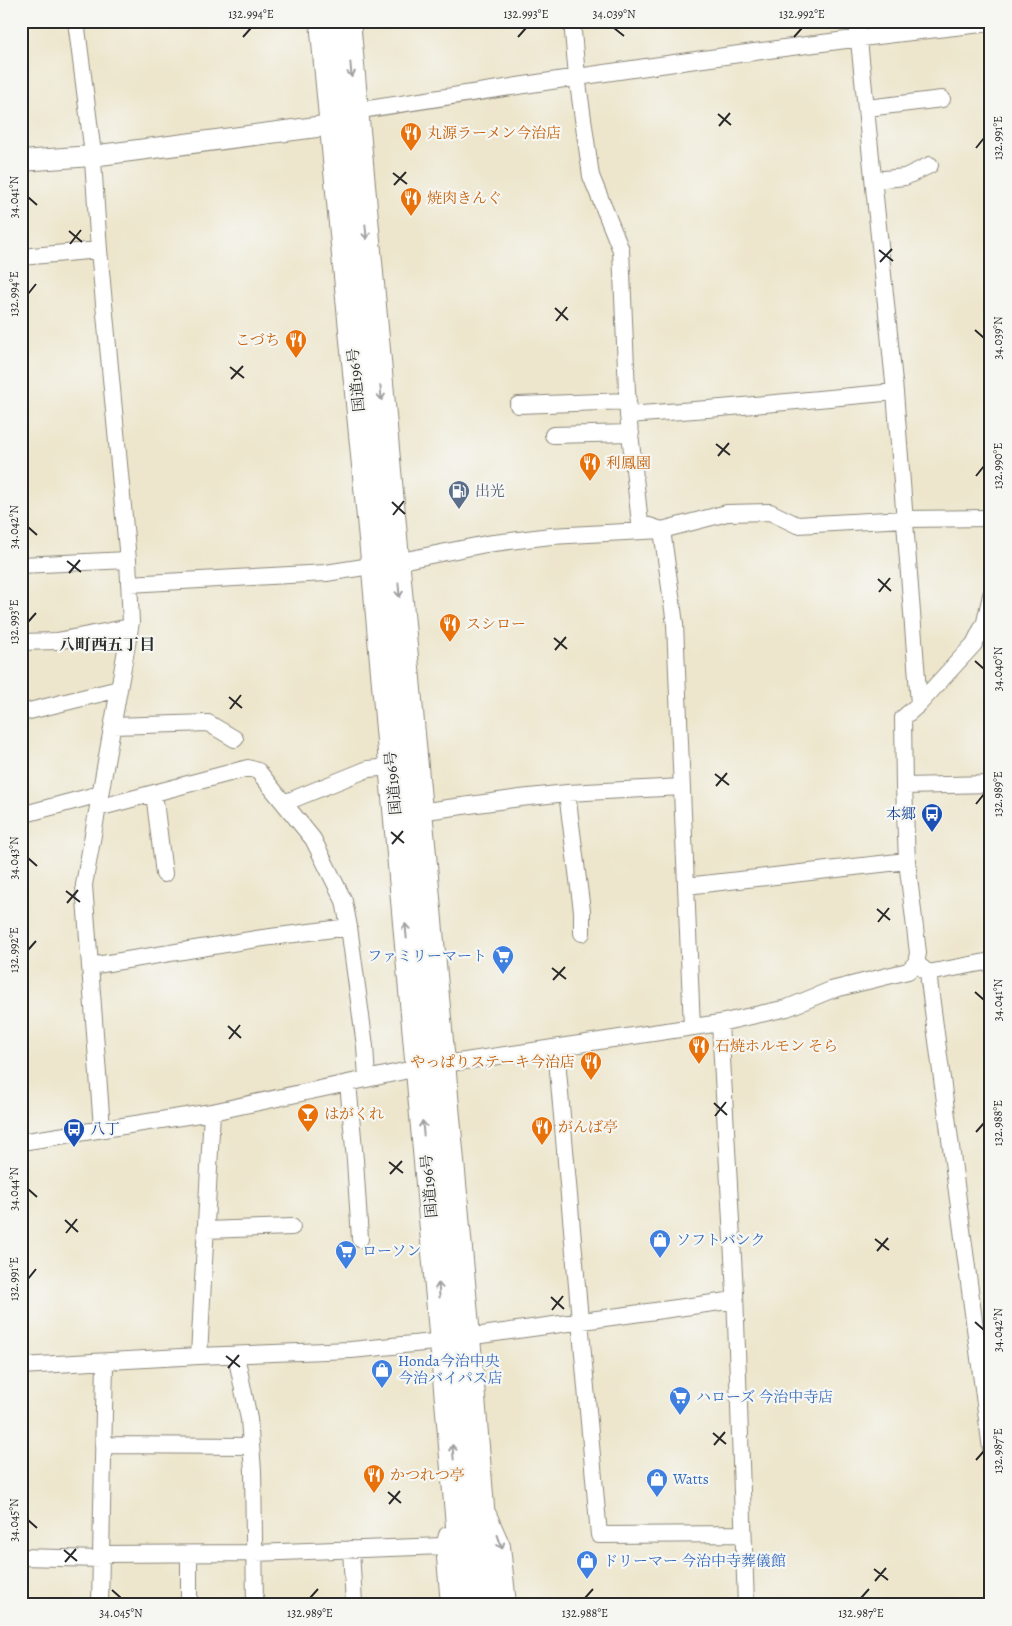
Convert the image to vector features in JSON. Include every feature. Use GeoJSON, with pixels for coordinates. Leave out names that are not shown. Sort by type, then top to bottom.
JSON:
{"type":"FeatureCollection","features":[{"type":"Feature","properties":{"kind":"highway","name":"国道196号"},"geometry":{"type":"LineString","coordinates":[[323,21],[332,124],[385,564],[418,812],[430,1066]]}},
{"type":"Feature","properties":{"kind":"highway","name":"国道196号"},"geometry":{"type":"LineString","coordinates":[[347,21],[355,111],[385,564],[392,767],[430,1066],[469,1500],[489,1605]]}},
{"type":"Feature","properties":{"kind":"highway","name":"国道196号"},"geometry":{"type":"LineString","coordinates":[[466,1605],[469,1500]]}},
{"type":"Feature","properties":{"kind":"street"},"geometry":{"type":"LineString","coordinates":[[76,21],[92,156],[129,584],[130,627],[84,885],[102,1128]]}},
{"type":"Feature","properties":{"kind":"street"},"geometry":{"type":"LineString","coordinates":[[572,21],[577,76],[591,176],[621,250],[628,408],[640,523],[662,530]]}},
{"type":"Feature","properties":{"kind":"street"},"geometry":{"type":"LineString","coordinates":[[21,161],[92,156],[332,124],[355,111],[859,29],[991,23]]}},
{"type":"Feature","properties":{"kind":"street"},"geometry":{"type":"LineString","coordinates":[[859,29],[895,392],[919,704]]}},
{"type":"Feature","properties":{"kind":"street"},"geometry":{"type":"LineString","coordinates":[[867,108],[942,99]]}},
{"type":"Feature","properties":{"kind":"street"},"geometry":{"type":"LineString","coordinates":[[874,180],[906,177],[930,165]]}},
{"type":"Feature","properties":{"kind":"street"},"geometry":{"type":"LineString","coordinates":[[21,257],[99,250]]}},
{"type":"Feature","properties":{"kind":"street"},"geometry":{"type":"LineString","coordinates":[[518,405],[731,408],[895,392]]}},
{"type":"Feature","properties":{"kind":"street"},"geometry":{"type":"LineString","coordinates":[[553,434],[631,433]]}},
{"type":"Feature","properties":{"kind":"street"},"geometry":{"type":"LineString","coordinates":[[129,584],[326,573],[385,564],[486,544],[551,536],[662,530],[727,513],[770,512],[797,525],[905,519],[991,518]]}},
{"type":"Feature","properties":{"kind":"street"},"geometry":{"type":"LineString","coordinates":[[662,530],[675,624],[692,1027]]}},
{"type":"Feature","properties":{"kind":"street"},"geometry":{"type":"LineString","coordinates":[[21,565],[128,560]]}},
{"type":"Feature","properties":{"kind":"street"},"geometry":{"type":"LineString","coordinates":[[991,595],[985,622],[974,644],[919,704],[903,718],[907,861],[918,953],[922,968],[987,1387],[991,1449]]}},
{"type":"Feature","properties":{"kind":"street"},"geometry":{"type":"LineString","coordinates":[[21,642],[57,641],[130,627]]}},
{"type":"Feature","properties":{"kind":"street"},"geometry":{"type":"LineString","coordinates":[[21,713],[119,689]]}},
{"type":"Feature","properties":{"kind":"street"},"geometry":{"type":"LineString","coordinates":[[113,726],[208,723],[235,739]]}},
{"type":"Feature","properties":{"kind":"street"},"geometry":{"type":"LineString","coordinates":[[284,803],[368,769],[392,767]]}},
{"type":"Feature","properties":{"kind":"street"},"geometry":{"type":"LineString","coordinates":[[21,815],[154,793],[248,768],[258,771],[313,839],[344,901],[365,1046],[367,1079]]}},
{"type":"Feature","properties":{"kind":"street"},"geometry":{"type":"LineString","coordinates":[[904,786],[991,784]]}},
{"type":"Feature","properties":{"kind":"street"},"geometry":{"type":"LineString","coordinates":[[418,812],[567,793],[682,787]]}},
{"type":"Feature","properties":{"kind":"street"},"geometry":{"type":"LineString","coordinates":[[154,793],[164,874]]}},
{"type":"Feature","properties":{"kind":"street"},"geometry":{"type":"LineString","coordinates":[[567,793],[582,911],[582,933]]}},
{"type":"Feature","properties":{"kind":"street"},"geometry":{"type":"LineString","coordinates":[[686,886],[907,861]]}},
{"type":"Feature","properties":{"kind":"street"},"geometry":{"type":"LineString","coordinates":[[90,966],[349,927]]}},
{"type":"Feature","properties":{"kind":"street"},"geometry":{"type":"LineString","coordinates":[[21,1142],[212,1112],[430,1066],[720,1023],[787,1008],[831,990],[908,971],[991,962]]}},
{"type":"Feature","properties":{"kind":"street"},"geometry":{"type":"LineString","coordinates":[[720,1023],[735,1300],[746,1605]]}},
{"type":"Feature","properties":{"kind":"street"},"geometry":{"type":"LineString","coordinates":[[556,1048],[599,1535],[743,1534]]}},
{"type":"Feature","properties":{"kind":"street"},"geometry":{"type":"LineString","coordinates":[[348,1083],[360,1239]]}},
{"type":"Feature","properties":{"kind":"street"},"geometry":{"type":"LineString","coordinates":[[200,1356],[212,1112]]}},
{"type":"Feature","properties":{"kind":"street"},"geometry":{"type":"LineString","coordinates":[[206,1230],[292,1227]]}},
{"type":"Feature","properties":{"kind":"street"},"geometry":{"type":"LineString","coordinates":[[21,1366],[351,1350],[455,1339],[735,1300]]}},
{"type":"Feature","properties":{"kind":"street"},"geometry":{"type":"LineString","coordinates":[[236,1355],[249,1419],[254,1471],[255,1605]]}},
{"type":"Feature","properties":{"kind":"street"},"geometry":{"type":"LineString","coordinates":[[100,1605],[105,1363]]}},
{"type":"Feature","properties":{"kind":"street"},"geometry":{"type":"LineString","coordinates":[[104,1445],[251,1446]]}},
{"type":"Feature","properties":{"kind":"street"},"geometry":{"type":"LineString","coordinates":[[449,1605],[444,1546],[469,1500],[502,1546],[508,1605]]}},
{"type":"Feature","properties":{"kind":"street"},"geometry":{"type":"LineString","coordinates":[[21,1558],[254,1553],[444,1546]]}},
{"type":"Feature","properties":{"kind":"street"},"geometry":{"type":"LineString","coordinates":[[351,1549],[354,1605]]}},
{"type":"Feature","properties":{"kind":"street"},"geometry":{"type":"LineString","coordinates":[[189,1554],[189,1605]]}},
{"type":"Feature","properties":{"kind":"place","name":"丸源ラーメン今治店"},"geometry":{"type":"Point","coordinates":[411,152]}},
{"type":"Feature","properties":{"kind":"place","name":"焼肉きんぐ"},"geometry":{"type":"Point","coordinates":[411,217]}},
{"type":"Feature","properties":{"kind":"place","name":"こづち"},"geometry":{"type":"Point","coordinates":[296,359]}},
{"type":"Feature","properties":{"kind":"place","name":"利鳳園"},"geometry":{"type":"Point","coordinates":[590,482]}},
{"type":"Feature","properties":{"kind":"place","name":"出光"},"geometry":{"type":"Point","coordinates":[459,510]}},
{"type":"Feature","properties":{"kind":"place","name":"スシロー"},"geometry":{"type":"Point","coordinates":[450,643]}},
{"type":"Feature","properties":{"kind":"place","name":"本郷"},"geometry":{"type":"Point","coordinates":[932,833]}},
{"type":"Feature","properties":{"kind":"place","name":"ファミリーマート"},"geometry":{"type":"Point","coordinates":[503,975]}},
{"type":"Feature","properties":{"kind":"place","name":"石焼ホルモン そら"},"geometry":{"type":"Point","coordinates":[699,1065]}},
{"type":"Feature","properties":{"kind":"place","name":"やっぱりステーキ今治店"},"geometry":{"type":"Point","coordinates":[591,1081]}},
{"type":"Feature","properties":{"kind":"place","name":"はがくれ"},"geometry":{"type":"Point","coordinates":[308,1133]}},
{"type":"Feature","properties":{"kind":"place","name":"がんば亭"},"geometry":{"type":"Point","coordinates":[542,1146]}},
{"type":"Feature","properties":{"kind":"place","name":"八丁"},"geometry":{"type":"Point","coordinates":[74,1148]}},
{"type":"Feature","properties":{"kind":"place","name":"ソフトバンク"},"geometry":{"type":"Point","coordinates":[660,1259]}},
{"type":"Feature","properties":{"kind":"place","name":"ローソン"},"geometry":{"type":"Point","coordinates":[346,1270]}},
{"type":"Feature","properties":{"kind":"place","name":"Honda今治中央 今治バイパス店"},"geometry":{"type":"Point","coordinates":[382,1389]}},
{"type":"Feature","properties":{"kind":"place","name":"ハローズ 今治中寺店"},"geometry":{"type":"Point","coordinates":[680,1416]}},
{"type":"Feature","properties":{"kind":"place","name":"かつれつ亭"},"geometry":{"type":"Point","coordinates":[374,1494]}},
{"type":"Feature","properties":{"kind":"place","name":"Watts"},"geometry":{"type":"Point","coordinates":[657,1498]}},
{"type":"Feature","properties":{"kind":"place","name":"ドリーマー 今治中寺葬儀館"},"geometry":{"type":"Point","coordinates":[587,1580]}},
{"type":"Feature","properties":{"kind":"district","name":"八町西五丁目"},"geometry":{"type":"Point","coordinates":[107,644]}}]}
